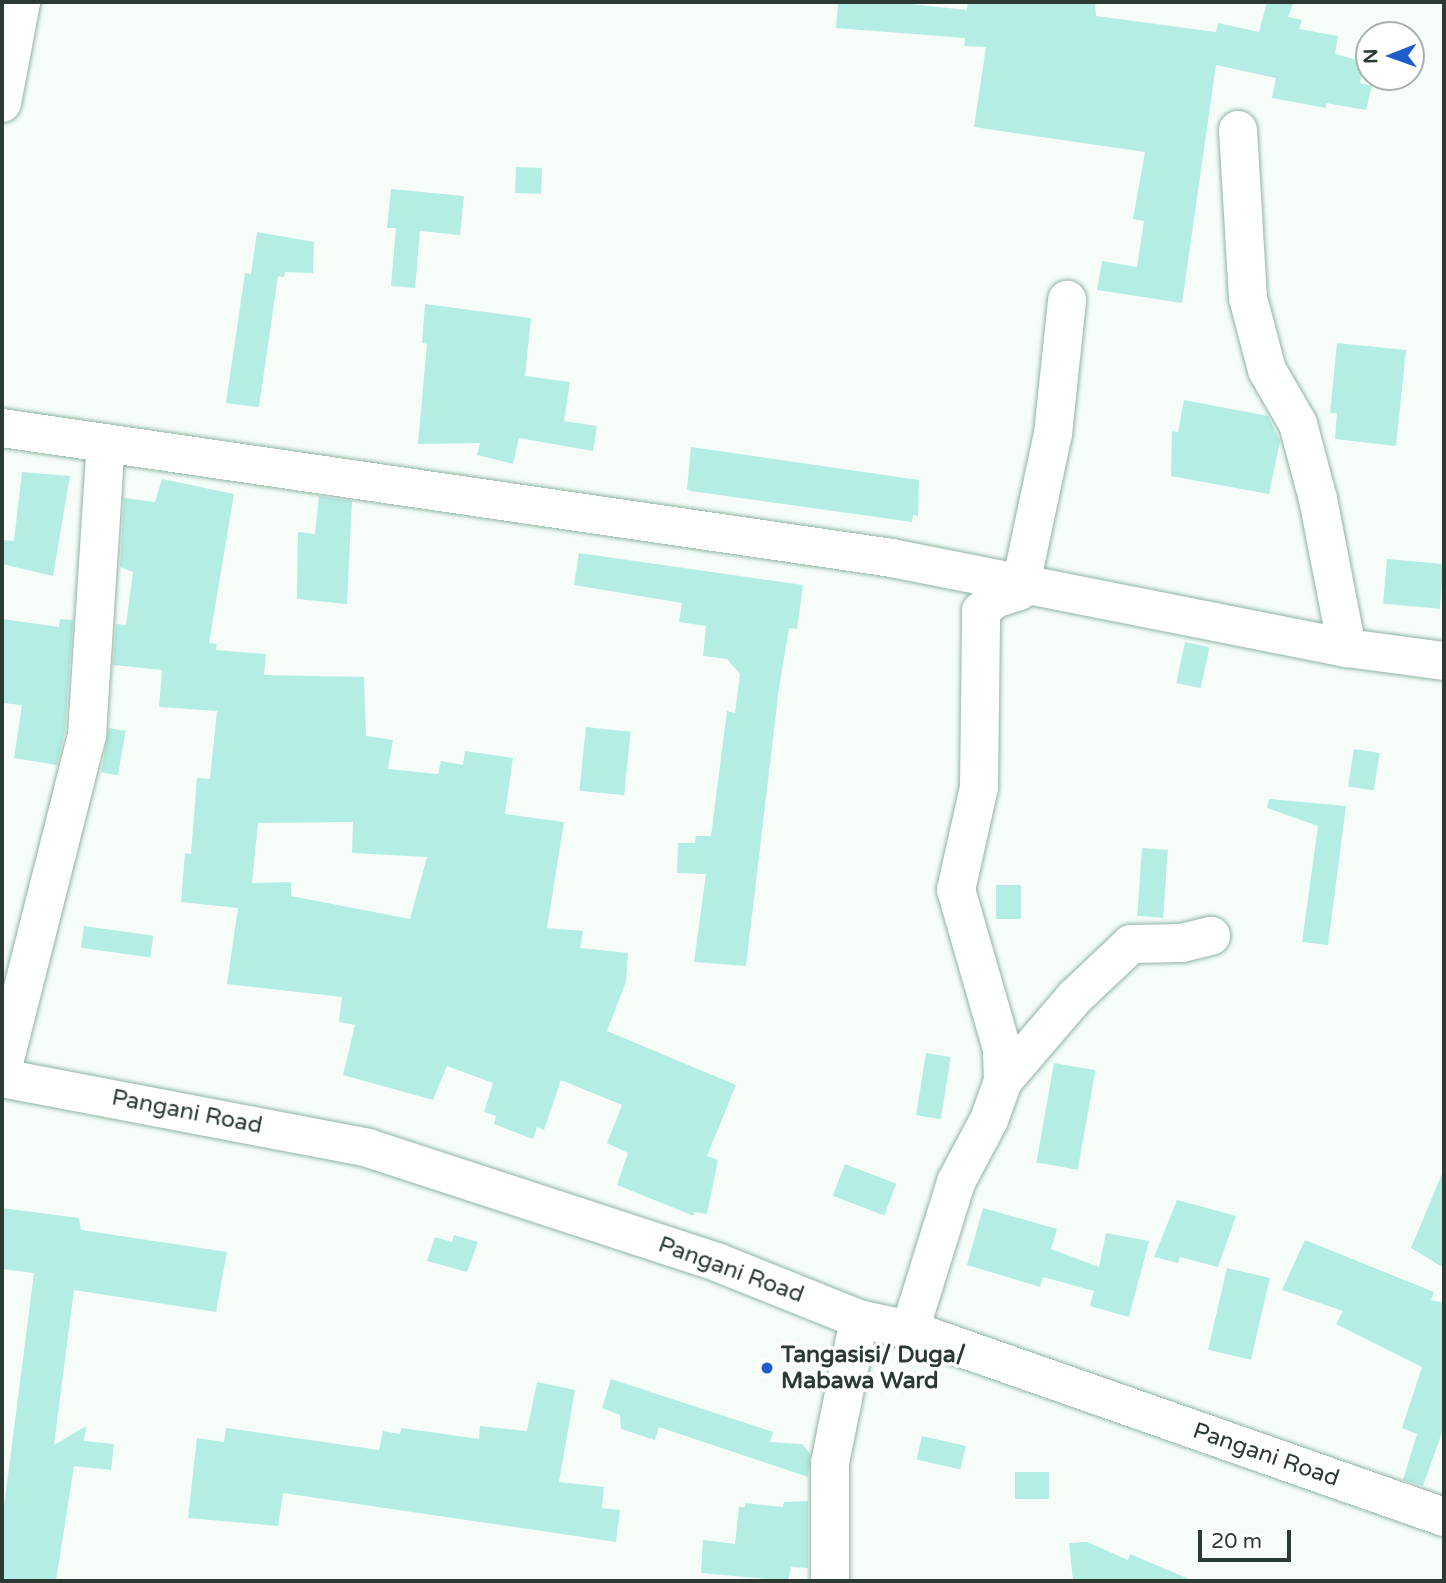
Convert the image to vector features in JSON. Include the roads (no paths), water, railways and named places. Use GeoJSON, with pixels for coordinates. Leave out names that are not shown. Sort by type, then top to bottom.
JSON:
{"type":"FeatureCollection","features":[{"type":"Feature","properties":{"kind":"street"},"geometry":{"type":"LineString","coordinates":[[2,103],[21,2]]}},
{"type":"Feature","properties":{"kind":"street"},"geometry":{"type":"LineString","coordinates":[[1238,130],[1248,298],[1267,370],[1298,424],[1318,499],[1347,648]]}},
{"type":"Feature","properties":{"kind":"street"},"geometry":{"type":"LineString","coordinates":[[1003,1081],[1002,1049],[956,890],[979,787],[981,611],[995,599],[1019,591],[1021,584],[1053,434],[1067,300]]}},
{"type":"Feature","properties":{"kind":"street"},"geometry":{"type":"LineString","coordinates":[[2,428],[892,558],[1347,648],[1444,661]]}},
{"type":"Feature","properties":{"kind":"street"},"geometry":{"type":"LineString","coordinates":[[2,1071],[87,734],[106,444]]}},
{"type":"Feature","properties":{"kind":"street"},"geometry":{"type":"LineString","coordinates":[[910,1330],[956,1182],[989,1120],[1003,1081],[1075,997],[1131,943],[1182,943],[1211,936]]}},
{"type":"Feature","properties":{"kind":"street","name":"Pangani Road"},"geometry":{"type":"LineString","coordinates":[[2,1077],[368,1148],[719,1263],[859,1320],[910,1330],[1444,1517]]}},
{"type":"Feature","properties":{"kind":"street"},"geometry":{"type":"LineString","coordinates":[[830,1581],[830,1463],[859,1320]]}},
{"type":"Feature","properties":{"kind":"place","name":"Tangasisi/ Duga/ Mabawa Ward"},"geometry":{"type":"Point","coordinates":[767,1368]}}]}
